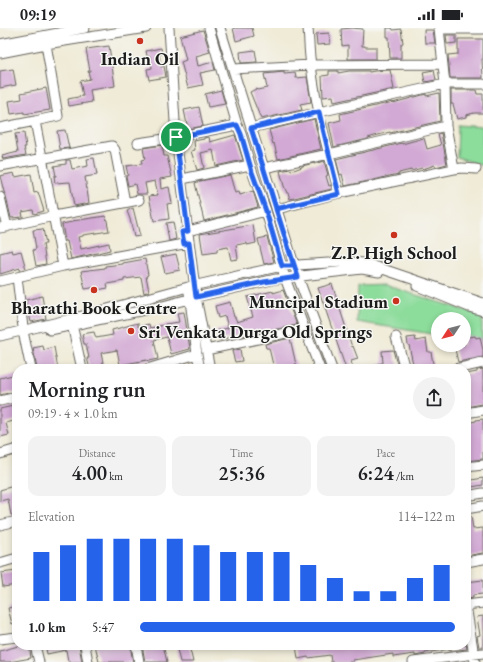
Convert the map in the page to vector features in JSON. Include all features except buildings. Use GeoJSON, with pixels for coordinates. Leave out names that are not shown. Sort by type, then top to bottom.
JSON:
{"type":"FeatureCollection","features":[{"type":"Feature","properties":{"kind":"street"},"geometry":{"type":"LineString","coordinates":[[0,44],[84,28]]}},
{"type":"Feature","properties":{"kind":"street"},"geometry":{"type":"LineString","coordinates":[[0,53],[146,28]]}},
{"type":"Feature","properties":{"kind":"street"},"geometry":{"type":"LineString","coordinates":[[163,28],[192,298],[202,352],[208,364]]}},
{"type":"Feature","properties":{"kind":"street"},"geometry":{"type":"LineString","coordinates":[[169,28],[174,138],[182,179],[185,232]]}},
{"type":"Feature","properties":{"kind":"street"},"geometry":{"type":"LineString","coordinates":[[209,28],[237,125],[266,211],[285,278],[318,364]]}},
{"type":"Feature","properties":{"kind":"street"},"geometry":{"type":"LineString","coordinates":[[220,28],[294,266],[330,364]]}},
{"type":"Feature","properties":{"kind":"street"},"geometry":{"type":"LineString","coordinates":[[308,28],[311,65],[319,112],[339,194]]}},
{"type":"Feature","properties":{"kind":"street"},"geometry":{"type":"LineString","coordinates":[[454,169],[446,126],[445,84],[439,28],[483,29]]}},
{"type":"Feature","properties":{"kind":"street"},"geometry":{"type":"LineString","coordinates":[[0,128],[58,116],[46,44]]}},
{"type":"Feature","properties":{"kind":"street"},"geometry":{"type":"LineString","coordinates":[[233,69],[311,65],[443,64]]}},
{"type":"Feature","properties":{"kind":"street"},"geometry":{"type":"LineString","coordinates":[[251,128],[445,84],[483,84]]}},
{"type":"Feature","properties":{"kind":"street"},"geometry":{"type":"LineString","coordinates":[[36,121],[63,266]]}},
{"type":"Feature","properties":{"kind":"street"},"geometry":{"type":"LineString","coordinates":[[138,143],[174,138],[237,125]]}},
{"type":"Feature","properties":{"kind":"street"},"geometry":{"type":"LineString","coordinates":[[264,168],[446,126]]}},
{"type":"Feature","properties":{"kind":"street"},"geometry":{"type":"LineString","coordinates":[[0,166],[112,146],[115,150],[125,202]]}},
{"type":"Feature","properties":{"kind":"street"},"geometry":{"type":"LineString","coordinates":[[182,179],[250,165]]}},
{"type":"Feature","properties":{"kind":"street"},"geometry":{"type":"LineString","coordinates":[[276,209],[454,169],[476,169]]}},
{"type":"Feature","properties":{"kind":"street"},"geometry":{"type":"LineString","coordinates":[[0,196],[4,227],[139,200]]}},
{"type":"Feature","properties":{"kind":"street"},"geometry":{"type":"LineString","coordinates":[[185,232],[266,211]]}},
{"type":"Feature","properties":{"kind":"street"},"geometry":{"type":"LineString","coordinates":[[0,281],[63,266],[186,243]]}},
{"type":"Feature","properties":{"kind":"street"},"geometry":{"type":"LineString","coordinates":[[72,322],[191,287],[282,266],[344,262],[365,262],[483,303]]}},
{"type":"Feature","properties":{"kind":"street"},"geometry":{"type":"LineString","coordinates":[[0,336],[24,333],[72,322],[163,306],[192,298],[285,278],[362,269],[377,272],[483,311]]}},
{"type":"Feature","properties":{"kind":"street"},"geometry":{"type":"LineString","coordinates":[[17,277],[24,333],[30,364]]}},
{"type":"Feature","properties":{"kind":"street"},"geometry":{"type":"LineString","coordinates":[[72,322],[81,364]]}},
{"type":"Feature","properties":{"kind":"street"},"geometry":{"type":"LineString","coordinates":[[164,364],[202,352],[305,329]]}},
{"type":"Feature","properties":{"kind":"street"},"geometry":{"type":"LineString","coordinates":[[0,342],[24,333]]}},
{"type":"Feature","properties":{"kind":"street"},"geometry":{"type":"LineString","coordinates":[[396,337],[404,364]]}},
{"type":"Feature","properties":{"kind":"street"},"geometry":{"type":"LineString","coordinates":[[201,364],[202,352]]}},
{"type":"Feature","properties":{"kind":"street"},"geometry":{"type":"LineString","coordinates":[[471,366],[483,364]]}},
{"type":"Feature","properties":{"kind":"street"},"geometry":{"type":"LineString","coordinates":[[0,402],[12,398]]}},
{"type":"Feature","properties":{"kind":"street"},"geometry":{"type":"LineString","coordinates":[[471,412],[483,410]]}},
{"type":"Feature","properties":{"kind":"street"},"geometry":{"type":"LineString","coordinates":[[0,454],[12,450]]}},
{"type":"Feature","properties":{"kind":"street"},"geometry":{"type":"LineString","coordinates":[[471,466],[483,465]]}},
{"type":"Feature","properties":{"kind":"street"},"geometry":{"type":"LineString","coordinates":[[471,495],[483,493]]}},
{"type":"Feature","properties":{"kind":"street"},"geometry":{"type":"LineString","coordinates":[[471,508],[483,506]]}},
{"type":"Feature","properties":{"kind":"street"},"geometry":{"type":"LineString","coordinates":[[0,525],[12,522]]}},
{"type":"Feature","properties":{"kind":"street"},"geometry":{"type":"LineString","coordinates":[[0,563],[12,559]]}},
{"type":"Feature","properties":{"kind":"street"},"geometry":{"type":"LineString","coordinates":[[471,561],[483,559]]}},
{"type":"Feature","properties":{"kind":"street"},"geometry":{"type":"LineString","coordinates":[[471,604],[483,602]]}},
{"type":"Feature","properties":{"kind":"street"},"geometry":{"type":"LineString","coordinates":[[413,662],[477,656],[471,628]]}},
{"type":"Feature","properties":{"kind":"street"},"geometry":{"type":"LineString","coordinates":[[0,637],[12,637]]}},
{"type":"Feature","properties":{"kind":"street"},"geometry":{"type":"LineString","coordinates":[[36,650],[39,662]]}},
{"type":"Feature","properties":{"kind":"street"},"geometry":{"type":"LineString","coordinates":[[86,650],[88,662]]}},
{"type":"Feature","properties":{"kind":"street"},"geometry":{"type":"LineString","coordinates":[[137,650],[139,662]]}},
{"type":"Feature","properties":{"kind":"green space"},"geometry":{"type":"Polygon","coordinates":[[[458,125],[483,127],[483,166],[457,157],[458,125]]]}},
{"type":"Feature","properties":{"kind":"green space","name":"Muncipal Stadium"},"geometry":{"type":"Polygon","coordinates":[[[385,285],[469,312],[431,312],[431,334],[357,322],[358,286],[385,285]]]}},
{"type":"Feature","properties":{"kind":"green space","name":"Muncipal Stadium"},"geometry":{"type":"Polygon","coordinates":[[[471,312],[482,316],[482,341],[471,339],[471,312]]]}},
{"type":"Feature","properties":{"kind":"place","name":"Indian Oil"},"geometry":{"type":"Point","coordinates":[140,41]}},
{"type":"Feature","properties":{"kind":"place","name":"Z.P. High School"},"geometry":{"type":"Point","coordinates":[394,235]}},
{"type":"Feature","properties":{"kind":"place","name":"Bharathi Book Centre"},"geometry":{"type":"Point","coordinates":[94,290]}},
{"type":"Feature","properties":{"kind":"place","name":"Muncipal Stadium"},"geometry":{"type":"Point","coordinates":[396,301]}},
{"type":"Feature","properties":{"kind":"place","name":"Sri Venkata Durga Old Springs"},"geometry":{"type":"Point","coordinates":[131,331]}},
{"type":"Feature","properties":{"kind":"route"},"geometry":{"type":"LineString","coordinates":[[176,137],[188,231],[182,232],[184,244],[189,243],[196,297],[276,279],[298,277],[294,266],[276,209],[339,194],[319,112],[251,128],[294,266],[282,266],[266,211],[237,125],[176,137]]}}]}
